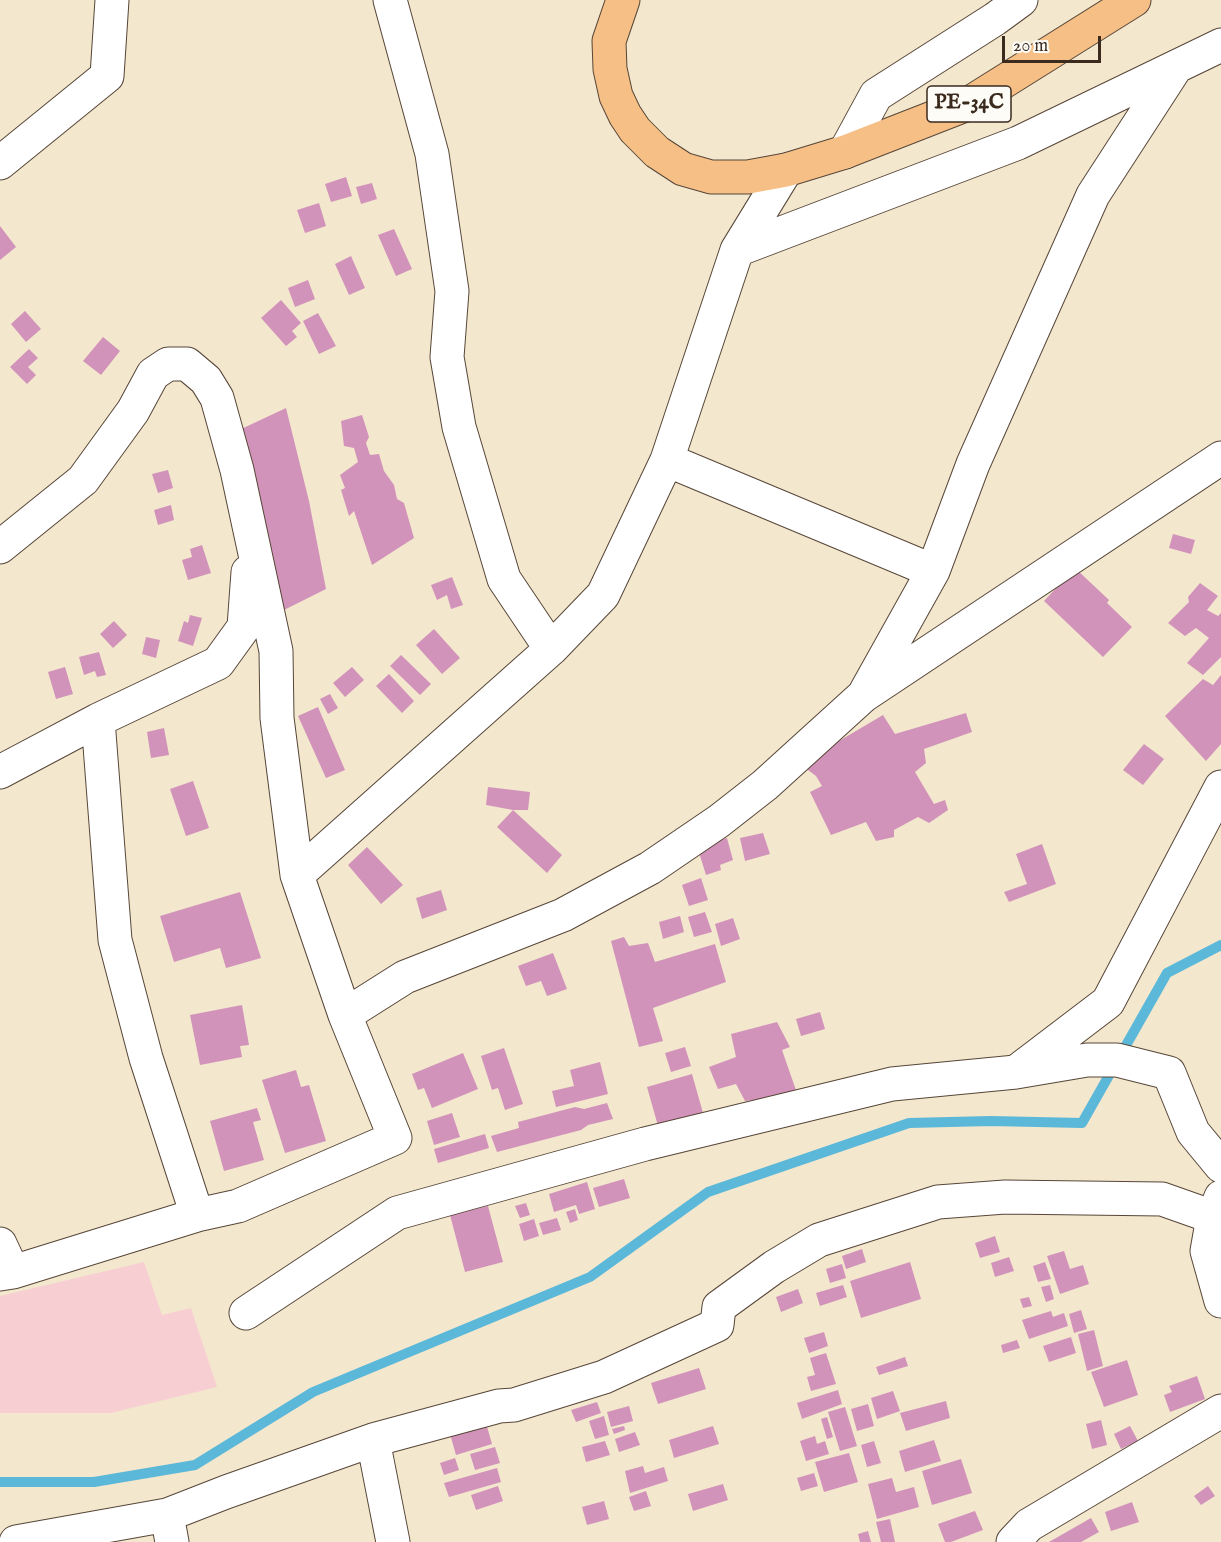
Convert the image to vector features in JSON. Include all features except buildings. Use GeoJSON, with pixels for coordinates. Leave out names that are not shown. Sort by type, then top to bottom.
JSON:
{"type":"FeatureCollection","features":[{"type":"Feature","properties":{"kind":"main road","name":"PE-34C"},"geometry":{"type":"LineString","coordinates":[[623,0],[609,41],[609,69],[616,96],[625,115],[635,130],[657,152],[683,169],[711,177],[748,177],[786,170],[845,152],[968,104],[1134,0]]}},
{"type":"Feature","properties":{"kind":"street"},"geometry":{"type":"LineString","coordinates":[[0,163],[107,76],[112,0]]}},
{"type":"Feature","properties":{"kind":"street"},"geometry":{"type":"LineString","coordinates":[[390,0],[432,154],[452,291],[447,357],[459,427],[504,579],[551,649]]}},
{"type":"Feature","properties":{"kind":"street"},"geometry":{"type":"LineString","coordinates":[[845,152],[876,95],[996,19],[1021,0]]}},
{"type":"Feature","properties":{"kind":"street"},"geometry":{"type":"LineString","coordinates":[[737,250],[1018,143],[1221,45]]}},
{"type":"Feature","properties":{"kind":"street"},"geometry":{"type":"LineString","coordinates":[[864,696],[933,571],[973,464],[1093,195],[1176,67]]}},
{"type":"Feature","properties":{"kind":"street"},"geometry":{"type":"LineString","coordinates":[[297,875],[551,649],[603,595],[667,460],[737,250],[786,170]]}},
{"type":"Feature","properties":{"kind":"street"},"geometry":{"type":"LineString","coordinates":[[0,547],[83,480],[133,411],[153,374],[168,364],[187,364],[206,380],[217,398],[237,470],[276,651],[277,718],[297,875],[345,1015],[395,1138],[238,1206],[4,1263]]}},
{"type":"Feature","properties":{"kind":"street"},"geometry":{"type":"LineString","coordinates":[[345,1015],[405,977],[563,915],[650,868],[719,821],[765,785],[864,696],[1221,458]]}},
{"type":"Feature","properties":{"kind":"street"},"geometry":{"type":"LineString","coordinates":[[667,460],[933,571]]}},
{"type":"Feature","properties":{"kind":"street"},"geometry":{"type":"LineString","coordinates":[[0,772],[98,720],[218,663],[244,627],[251,537]]}},
{"type":"Feature","properties":{"kind":"street"},"geometry":{"type":"LineString","coordinates":[[98,720],[115,940],[146,1058],[197,1215]]}},
{"type":"Feature","properties":{"kind":"street"},"geometry":{"type":"LineString","coordinates":[[1016,1072],[1108,1002],[1221,787]]}},
{"type":"Feature","properties":{"kind":"street"},"geometry":{"type":"LineString","coordinates":[[246,1314],[397,1213],[645,1144],[892,1084],[1016,1072],[1087,1060],[1117,1060],[1169,1073],[1193,1132],[1221,1166]]}},
{"type":"Feature","properties":{"kind":"street"},"geometry":{"type":"LineString","coordinates":[[16,1542],[169,1529],[226,1492],[373,1440],[500,1406],[514,1405],[604,1377],[717,1325],[719,1307],[774,1267],[819,1240],[938,1202],[1005,1197],[1162,1199],[1217,1207],[1207,1251],[1221,1301]]}},
{"type":"Feature","properties":{"kind":"street"},"geometry":{"type":"LineString","coordinates":[[1013,1542],[1029,1525],[1221,1411]]}},
{"type":"Feature","properties":{"kind":"street"},"geometry":{"type":"LineString","coordinates":[[373,1440],[393,1542]]}},
{"type":"Feature","properties":{"kind":"shaded area"},"geometry":{"type":"Polygon","coordinates":[[[144,1262],[162,1315],[191,1308],[217,1387],[111,1413],[0,1413],[0,1296],[144,1262]]]}},
{"type":"Feature","properties":{"kind":"waterway"},"geometry":{"type":"LineString","coordinates":[[0,1482],[94,1482],[195,1465],[313,1392],[590,1277],[708,1192],[909,1123],[991,1121],[1082,1123],[1167,973],[1221,945]]}}]}
